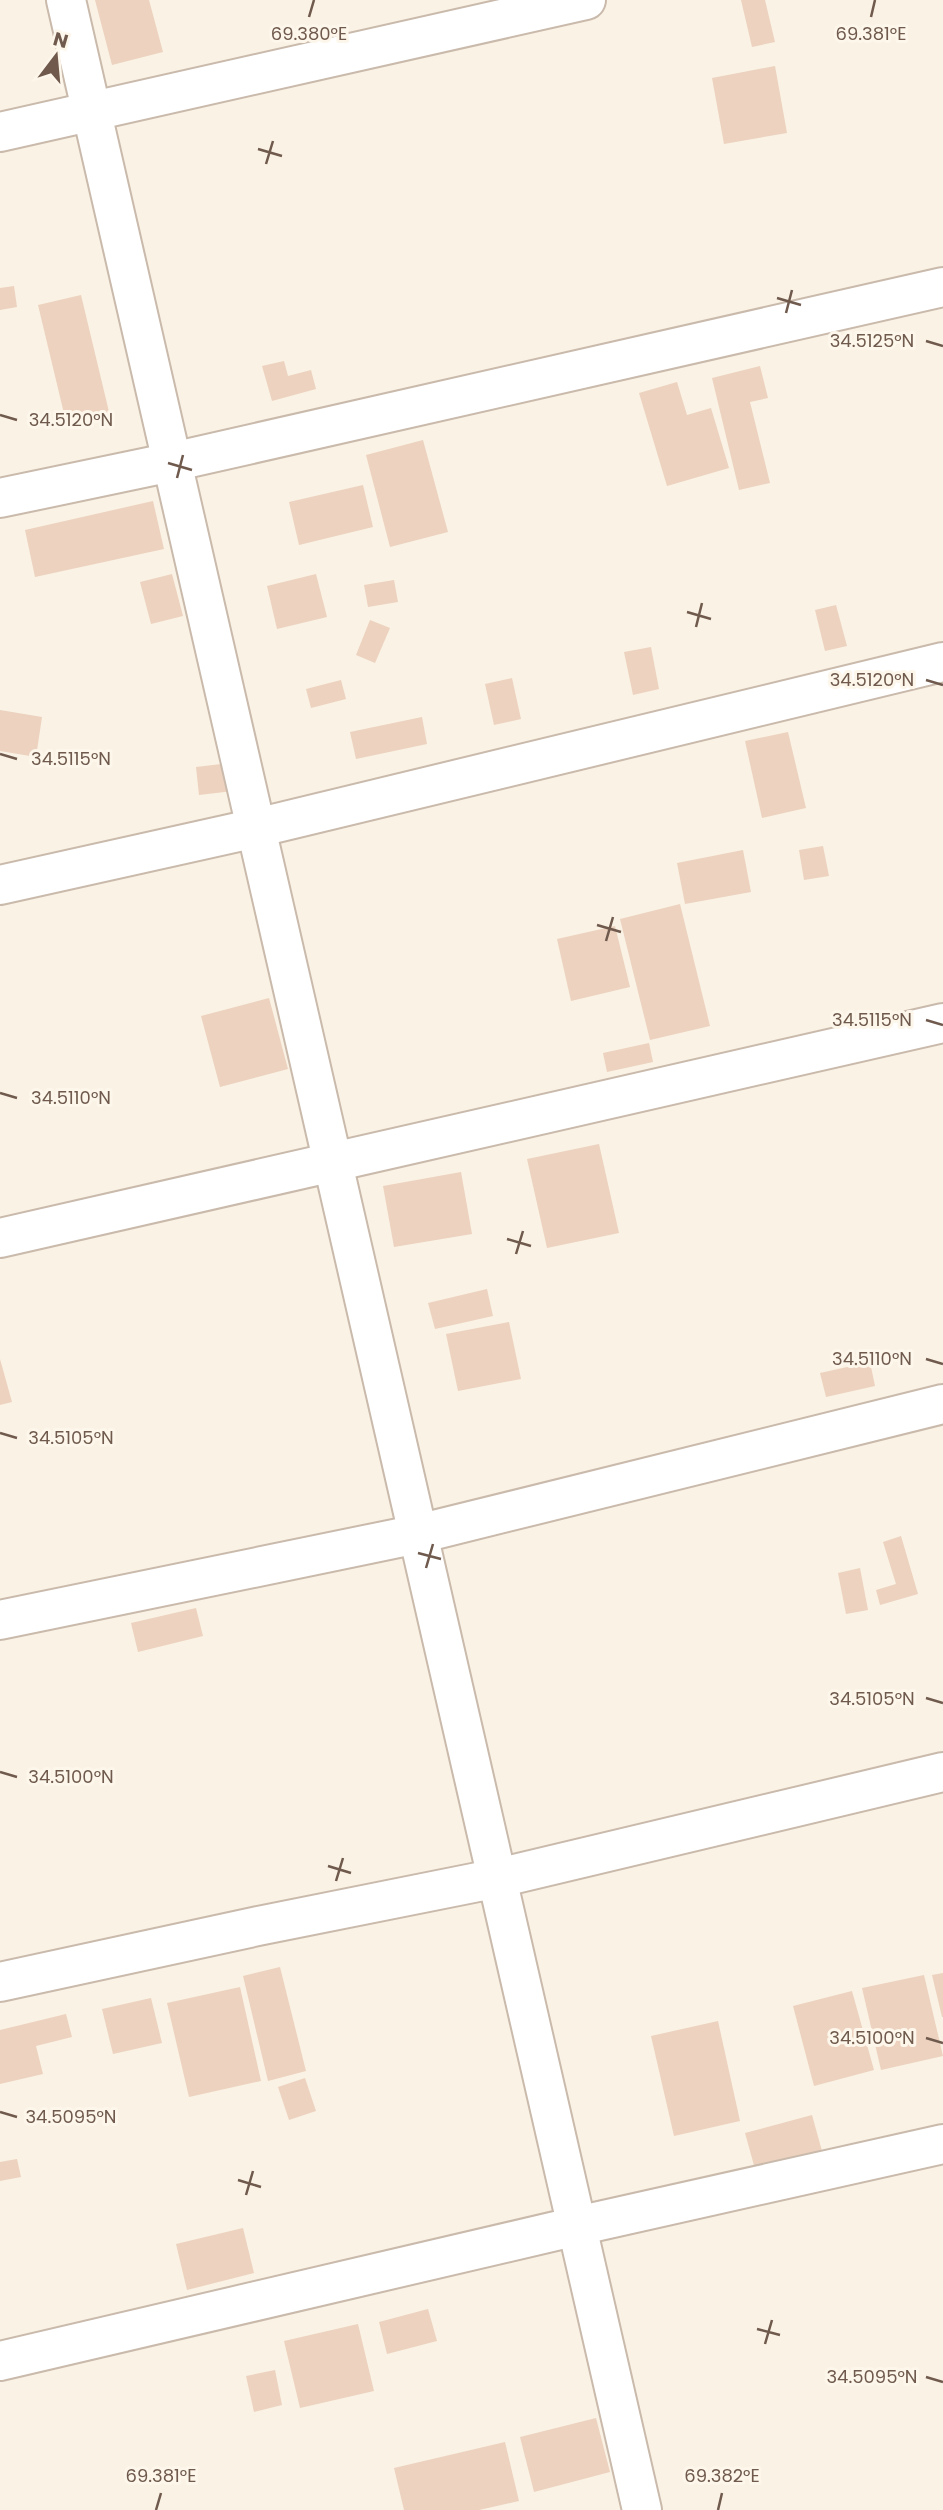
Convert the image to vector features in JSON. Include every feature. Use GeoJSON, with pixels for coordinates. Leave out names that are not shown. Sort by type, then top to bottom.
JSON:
{"type":"FeatureCollection","features":[{"type":"Feature","properties":{"kind":"street"},"geometry":{"type":"LineString","coordinates":[[66,0],[642,2510]]}},
{"type":"Feature","properties":{"kind":"street"},"geometry":{"type":"LineString","coordinates":[[0,132],[586,0]]}},
{"type":"Feature","properties":{"kind":"street"},"geometry":{"type":"LineString","coordinates":[[0,498],[172,462],[943,286]]}},
{"type":"Feature","properties":{"kind":"street"},"geometry":{"type":"LineString","coordinates":[[0,885],[256,828],[943,662]]}},
{"type":"Feature","properties":{"kind":"street"},"geometry":{"type":"LineString","coordinates":[[0,1238],[943,1023]]}},
{"type":"Feature","properties":{"kind":"street"},"geometry":{"type":"LineString","coordinates":[[0,1620],[418,1534],[943,1404]]}},
{"type":"Feature","properties":{"kind":"street"},"geometry":{"type":"LineString","coordinates":[[0,1982],[498,1878],[943,1772]]}},
{"type":"Feature","properties":{"kind":"street"},"geometry":{"type":"LineString","coordinates":[[0,2361],[577,2226],[943,2144]]}},
{"type":"Feature","properties":{"kind":"building"},"geometry":{"type":"Polygon","coordinates":[[[95,0],[149,0],[163,52],[112,65],[95,0]]]}},
{"type":"Feature","properties":{"kind":"building"},"geometry":{"type":"Polygon","coordinates":[[[741,0],[765,0],[775,42],[752,47],[741,0]]]}},
{"type":"Feature","properties":{"kind":"building"},"geometry":{"type":"Polygon","coordinates":[[[775,66],[787,133],[724,144],[712,78],[775,66]]]}},
{"type":"Feature","properties":{"kind":"building"},"geometry":{"type":"Polygon","coordinates":[[[14,286],[17,307],[0,310],[0,288],[14,286]]]}},
{"type":"Feature","properties":{"kind":"building"},"geometry":{"type":"Polygon","coordinates":[[[81,295],[110,416],[67,426],[38,305],[81,295]]]}},
{"type":"Feature","properties":{"kind":"building"},"geometry":{"type":"Polygon","coordinates":[[[284,361],[288,376],[311,370],[316,389],[272,401],[262,366],[284,361]]]}},
{"type":"Feature","properties":{"kind":"building"},"geometry":{"type":"Polygon","coordinates":[[[760,366],[768,398],[750,402],[770,483],[739,490],[712,378],[760,366]]]}},
{"type":"Feature","properties":{"kind":"building"},"geometry":{"type":"Polygon","coordinates":[[[677,382],[687,415],[711,408],[729,468],[667,486],[639,393],[677,382]]]}},
{"type":"Feature","properties":{"kind":"building"},"geometry":{"type":"Polygon","coordinates":[[[423,440],[448,532],[390,547],[366,455],[423,440]]]}},
{"type":"Feature","properties":{"kind":"building"},"geometry":{"type":"Polygon","coordinates":[[[363,485],[373,527],[299,545],[289,502],[363,485]]]}},
{"type":"Feature","properties":{"kind":"building"},"geometry":{"type":"Polygon","coordinates":[[[153,501],[164,549],[35,577],[25,530],[153,501]]]}},
{"type":"Feature","properties":{"kind":"building"},"geometry":{"type":"Polygon","coordinates":[[[172,574],[183,616],[151,624],[140,582],[172,574]]]}},
{"type":"Feature","properties":{"kind":"building"},"geometry":{"type":"Polygon","coordinates":[[[316,574],[327,617],[277,629],[267,586],[316,574]]]}},
{"type":"Feature","properties":{"kind":"building"},"geometry":{"type":"Polygon","coordinates":[[[394,580],[398,602],[368,607],[364,585],[394,580]]]}},
{"type":"Feature","properties":{"kind":"building"},"geometry":{"type":"Polygon","coordinates":[[[836,605],[847,646],[825,651],[815,610],[836,605]]]}},
{"type":"Feature","properties":{"kind":"building"},"geometry":{"type":"Polygon","coordinates":[[[370,620],[390,628],[375,663],[356,655],[370,620]]]}},
{"type":"Feature","properties":{"kind":"building"},"geometry":{"type":"Polygon","coordinates":[[[651,647],[659,689],[633,695],[624,652],[651,647]]]}},
{"type":"Feature","properties":{"kind":"building"},"geometry":{"type":"Polygon","coordinates":[[[512,678],[521,719],[494,725],[485,684],[512,678]]]}},
{"type":"Feature","properties":{"kind":"building"},"geometry":{"type":"Polygon","coordinates":[[[341,680],[346,699],[311,708],[306,689],[341,680]]]}},
{"type":"Feature","properties":{"kind":"building"},"geometry":{"type":"Polygon","coordinates":[[[0,710],[42,717],[36,757],[0,751],[0,710]]]}},
{"type":"Feature","properties":{"kind":"building"},"geometry":{"type":"Polygon","coordinates":[[[422,717],[427,744],[356,759],[350,732],[422,717]]]}},
{"type":"Feature","properties":{"kind":"building"},"geometry":{"type":"Polygon","coordinates":[[[788,732],[806,808],[762,818],[745,741],[788,732]]]}},
{"type":"Feature","properties":{"kind":"building"},"geometry":{"type":"Polygon","coordinates":[[[230,763],[233,791],[199,795],[196,767],[230,763]]]}},
{"type":"Feature","properties":{"kind":"building"},"geometry":{"type":"Polygon","coordinates":[[[823,846],[829,876],[804,880],[799,850],[823,846]]]}},
{"type":"Feature","properties":{"kind":"building"},"geometry":{"type":"Polygon","coordinates":[[[743,850],[751,892],[685,904],[677,863],[743,850]]]}},
{"type":"Feature","properties":{"kind":"building"},"geometry":{"type":"Polygon","coordinates":[[[680,904],[710,1026],[650,1040],[620,919],[680,904]]]}},
{"type":"Feature","properties":{"kind":"building"},"geometry":{"type":"Polygon","coordinates":[[[615,926],[630,987],[571,1001],[557,939],[615,926]]]}},
{"type":"Feature","properties":{"kind":"building"},"geometry":{"type":"Polygon","coordinates":[[[269,998],[288,1069],[220,1087],[201,1016],[269,998]]]}},
{"type":"Feature","properties":{"kind":"building"},"geometry":{"type":"Polygon","coordinates":[[[649,1043],[653,1062],[607,1072],[603,1053],[649,1043]]]}},
{"type":"Feature","properties":{"kind":"building"},"geometry":{"type":"Polygon","coordinates":[[[599,1144],[619,1233],[547,1248],[527,1159],[599,1144]]]}},
{"type":"Feature","properties":{"kind":"building"},"geometry":{"type":"Polygon","coordinates":[[[461,1172],[472,1234],[394,1247],[383,1186],[461,1172]]]}},
{"type":"Feature","properties":{"kind":"building"},"geometry":{"type":"Polygon","coordinates":[[[487,1289],[493,1316],[435,1329],[428,1303],[487,1289]]]}},
{"type":"Feature","properties":{"kind":"building"},"geometry":{"type":"Polygon","coordinates":[[[509,1322],[521,1379],[458,1391],[446,1334],[509,1322]]]}},
{"type":"Feature","properties":{"kind":"building"},"geometry":{"type":"Polygon","coordinates":[[[0,1359],[12,1402],[0,1405],[0,1359]]]}},
{"type":"Feature","properties":{"kind":"building"},"geometry":{"type":"Polygon","coordinates":[[[870,1362],[875,1386],[826,1397],[820,1373],[870,1362]]]}},
{"type":"Feature","properties":{"kind":"building"},"geometry":{"type":"Polygon","coordinates":[[[901,1536],[918,1594],[880,1605],[876,1590],[896,1584],[883,1542],[901,1536]]]}},
{"type":"Feature","properties":{"kind":"building"},"geometry":{"type":"Polygon","coordinates":[[[860,1568],[868,1610],[846,1614],[838,1573],[860,1568]]]}},
{"type":"Feature","properties":{"kind":"building"},"geometry":{"type":"Polygon","coordinates":[[[196,1608],[203,1636],[138,1652],[131,1623],[196,1608]]]}},
{"type":"Feature","properties":{"kind":"building"},"geometry":{"type":"Polygon","coordinates":[[[280,1967],[306,2071],[268,2081],[243,1976],[280,1967]]]}},
{"type":"Feature","properties":{"kind":"building"},"geometry":{"type":"Polygon","coordinates":[[[943,1973],[943,2017],[942,2017],[932,1975],[943,1973]]]}},
{"type":"Feature","properties":{"kind":"building"},"geometry":{"type":"Polygon","coordinates":[[[924,1975],[943,2056],[881,2070],[862,1988],[924,1975]]]}},
{"type":"Feature","properties":{"kind":"building"},"geometry":{"type":"Polygon","coordinates":[[[240,1987],[261,2081],[189,2097],[167,2003],[240,1987]]]}},
{"type":"Feature","properties":{"kind":"building"},"geometry":{"type":"Polygon","coordinates":[[[852,1991],[874,2070],[814,2086],[793,2006],[852,1991]]]}},
{"type":"Feature","properties":{"kind":"building"},"geometry":{"type":"Polygon","coordinates":[[[151,1998],[162,2043],[113,2054],[102,2009],[151,1998]]]}},
{"type":"Feature","properties":{"kind":"building"},"geometry":{"type":"Polygon","coordinates":[[[66,2014],[72,2037],[36,2046],[43,2074],[0,2084],[0,2030],[66,2014]]]}},
{"type":"Feature","properties":{"kind":"building"},"geometry":{"type":"Polygon","coordinates":[[[718,2021],[740,2121],[674,2136],[651,2036],[718,2021]]]}},
{"type":"Feature","properties":{"kind":"building"},"geometry":{"type":"Polygon","coordinates":[[[305,2078],[316,2111],[289,2120],[278,2087],[305,2078]]]}},
{"type":"Feature","properties":{"kind":"building"},"geometry":{"type":"Polygon","coordinates":[[[812,2115],[822,2151],[755,2169],[745,2133],[812,2115]]]}},
{"type":"Feature","properties":{"kind":"building"},"geometry":{"type":"Polygon","coordinates":[[[17,2159],[21,2177],[0,2181],[0,2162],[17,2159]]]}},
{"type":"Feature","properties":{"kind":"building"},"geometry":{"type":"Polygon","coordinates":[[[243,2228],[254,2273],[187,2290],[176,2244],[243,2228]]]}},
{"type":"Feature","properties":{"kind":"building"},"geometry":{"type":"Polygon","coordinates":[[[428,2309],[437,2341],[387,2354],[379,2322],[428,2309]]]}},
{"type":"Feature","properties":{"kind":"building"},"geometry":{"type":"Polygon","coordinates":[[[358,2324],[374,2391],[300,2408],[284,2341],[358,2324]]]}},
{"type":"Feature","properties":{"kind":"building"},"geometry":{"type":"Polygon","coordinates":[[[275,2370],[282,2405],[254,2412],[246,2376],[275,2370]]]}},
{"type":"Feature","properties":{"kind":"building"},"geometry":{"type":"Polygon","coordinates":[[[596,2418],[610,2472],[534,2492],[520,2437],[596,2418]]]}},
{"type":"Feature","properties":{"kind":"building"},"geometry":{"type":"Polygon","coordinates":[[[505,2442],[519,2501],[479,2510],[404,2510],[394,2468],[505,2442]]]}}]}
